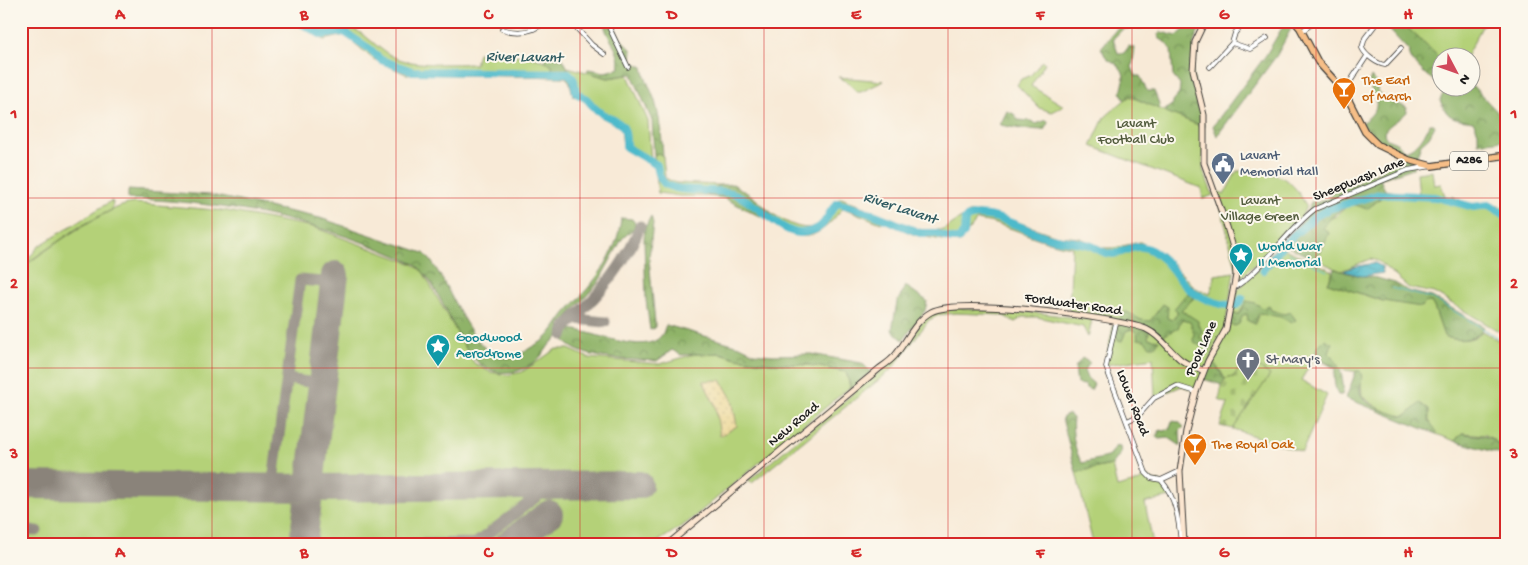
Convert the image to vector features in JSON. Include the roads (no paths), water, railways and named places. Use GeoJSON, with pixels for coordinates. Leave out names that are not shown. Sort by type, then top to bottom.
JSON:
{"type":"FeatureCollection","features":[{"type":"Feature","properties":{"kind":"main road","name":"A286"},"geometry":{"type":"LineString","coordinates":[[1294,21],[1302,31],[1318,62],[1344,91],[1358,120],[1372,139],[1395,154],[1416,164],[1432,166],[1507,155]]}},
{"type":"Feature","properties":{"kind":"street"},"geometry":{"type":"LineString","coordinates":[[502,29],[522,33],[531,31],[546,21]]}},
{"type":"Feature","properties":{"kind":"street"},"geometry":{"type":"LineString","coordinates":[[570,21],[592,45],[604,54]]}},
{"type":"Feature","properties":{"kind":"street"},"geometry":{"type":"LineString","coordinates":[[606,21],[628,68]]}},
{"type":"Feature","properties":{"kind":"street","name":"Pook Lane"},"geometry":{"type":"LineString","coordinates":[[1183,544],[1180,471],[1196,392],[1204,371],[1226,328],[1235,287],[1234,251],[1204,163],[1204,115],[1193,70],[1195,42],[1205,21]]}},
{"type":"Feature","properties":{"kind":"street"},"geometry":{"type":"LineString","coordinates":[[1210,67],[1232,43],[1235,33],[1246,21]]}},
{"type":"Feature","properties":{"kind":"street"},"geometry":{"type":"LineString","coordinates":[[1302,31],[1316,21]]}},
{"type":"Feature","properties":{"kind":"street"},"geometry":{"type":"LineString","coordinates":[[507,31],[509,25]]}},
{"type":"Feature","properties":{"kind":"street"},"geometry":{"type":"LineString","coordinates":[[1375,25],[1365,38],[1362,48],[1367,56],[1380,64],[1388,64],[1401,48]]}},
{"type":"Feature","properties":{"kind":"street"},"geometry":{"type":"LineString","coordinates":[[1232,43],[1250,49],[1267,38]]}},
{"type":"Feature","properties":{"kind":"street"},"geometry":{"type":"LineString","coordinates":[[1344,91],[1367,56]]}},
{"type":"Feature","properties":{"kind":"street","name":"Sheepwash Lane"},"geometry":{"type":"LineString","coordinates":[[1235,287],[1249,276],[1303,218],[1315,209],[1408,170],[1432,166]]}},
{"type":"Feature","properties":{"kind":"street","name":"Fordwater Road"},"geometry":{"type":"LineString","coordinates":[[925,315],[939,308],[951,306],[1010,308],[1073,315],[1133,325],[1156,334],[1179,358],[1204,371]]}},
{"type":"Feature","properties":{"kind":"street","name":"New Road"},"geometry":{"type":"LineString","coordinates":[[668,544],[896,355],[925,315]]}},
{"type":"Feature","properties":{"kind":"street","name":"Lower Road"},"geometry":{"type":"LineString","coordinates":[[1116,323],[1106,367],[1146,473],[1151,478],[1161,480],[1168,489],[1176,511],[1183,544]]}},
{"type":"Feature","properties":{"kind":"street"},"geometry":{"type":"LineString","coordinates":[[1127,421],[1136,417],[1154,398],[1177,386],[1196,392]]}},
{"type":"Feature","properties":{"kind":"street"},"geometry":{"type":"LineString","coordinates":[[1161,480],[1180,471]]}},
{"type":"Feature","properties":{"kind":"water"},"geometry":{"type":"Polygon","coordinates":[[[1375,263],[1382,267],[1383,273],[1362,276],[1344,271],[1353,267],[1375,263]]]}},
{"type":"Feature","properties":{"kind":"waterway","name":"River Lavant"},"geometry":{"type":"LineString","coordinates":[[152,21],[157,25],[169,21]]}},
{"type":"Feature","properties":{"kind":"waterway","name":"River Lavant"},"geometry":{"type":"LineString","coordinates":[[297,21],[322,35],[344,32],[370,49],[381,60],[412,71],[569,73],[574,80],[576,93],[587,99],[597,110],[622,126],[625,131],[626,147],[657,165],[660,177],[664,183],[685,190],[725,192],[740,196],[793,232],[801,233],[817,229],[838,203],[868,212],[920,233],[935,233],[951,239],[958,239],[964,233],[965,219],[984,215],[1007,221],[1051,238],[1088,245],[1106,253],[1113,254],[1132,248],[1145,248],[1153,251],[1163,259],[1185,285],[1202,297],[1216,303],[1231,305],[1237,305],[1242,298]]}},
{"type":"Feature","properties":{"kind":"waterway","name":"River Lavant"},"geometry":{"type":"LineString","coordinates":[[1263,270],[1287,241],[1316,216],[1329,209],[1379,194],[1435,197],[1473,207],[1489,205],[1507,216]]}},
{"type":"Feature","properties":{"kind":"waterway"},"geometry":{"type":"LineString","coordinates":[[1288,253],[1327,271]]}},
{"type":"Feature","properties":{"kind":"waterway"},"geometry":{"type":"LineString","coordinates":[[1391,288],[1434,299],[1507,343]]}},
{"type":"Feature","properties":{"kind":"place","name":"The Earl of March"},"geometry":{"type":"Point","coordinates":[1344,110]}},
{"type":"Feature","properties":{"kind":"place","name":"Lavant Memorial Hall"},"geometry":{"type":"Point","coordinates":[1223,185]}},
{"type":"Feature","properties":{"kind":"place","name":"World War II Memorial"},"geometry":{"type":"Point","coordinates":[1241,276]}},
{"type":"Feature","properties":{"kind":"place","name":"Goodwood Aerodrome"},"geometry":{"type":"Point","coordinates":[438,367]}},
{"type":"Feature","properties":{"kind":"place","name":"St Mary's"},"geometry":{"type":"Point","coordinates":[1248,381]}},
{"type":"Feature","properties":{"kind":"place","name":"The Royal Oak"},"geometry":{"type":"Point","coordinates":[1195,466]}},
{"type":"Feature","properties":{"kind":"park label","name":"Lavant Football Club"},"geometry":{"type":"Point","coordinates":[1136,132]}},
{"type":"Feature","properties":{"kind":"park label","name":"Lavant Village Green"},"geometry":{"type":"Point","coordinates":[1260,210]}}]}
